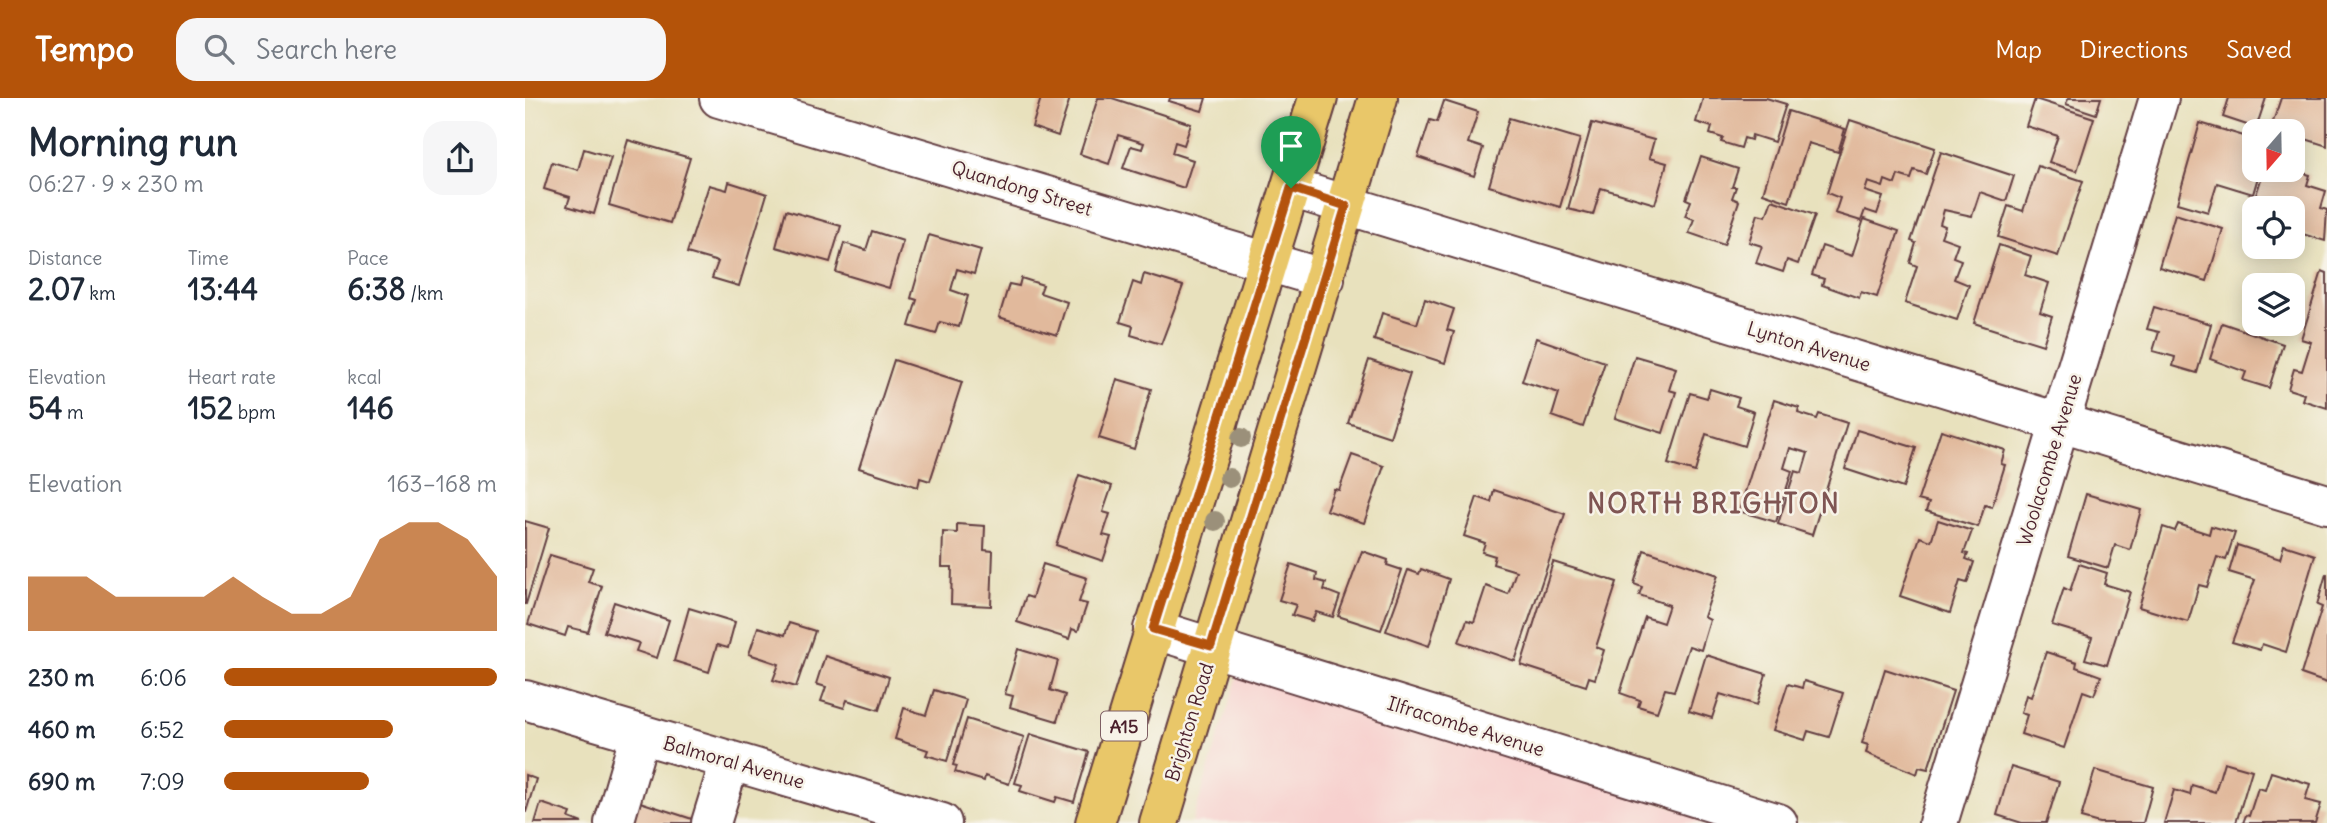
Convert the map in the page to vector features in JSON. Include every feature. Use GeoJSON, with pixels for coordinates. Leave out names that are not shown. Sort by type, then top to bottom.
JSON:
{"type":"FeatureCollection","features":[{"type":"Feature","properties":{"kind":"main road","name":"A15"},"geometry":{"type":"LineString","coordinates":[[1095,823],[1153,629],[1270,262],[1318,98]]}},
{"type":"Feature","properties":{"kind":"main road","name":"Brighton Road"},"geometry":{"type":"LineString","coordinates":[[1159,823],[1378,98]]}},
{"type":"Feature","properties":{"kind":"street","name":"Quandong Street"},"geometry":{"type":"LineString","coordinates":[[719,98],[1325,279]]}},
{"type":"Feature","properties":{"kind":"street","name":"Woolacombe Avenue"},"geometry":{"type":"LineString","coordinates":[[1938,823],[2159,98]]}},
{"type":"Feature","properties":{"kind":"street","name":"Lynton Avenue"},"geometry":{"type":"LineString","coordinates":[[1291,188],[2327,504]]}},
{"type":"Feature","properties":{"kind":"street","name":"Ilfracombe Avenue"},"geometry":{"type":"LineString","coordinates":[[1153,629],[1740,817],[1778,823]]}},
{"type":"Feature","properties":{"kind":"street","name":"Balmoral Avenue"},"geometry":{"type":"LineString","coordinates":[[525,700],[942,823]]}},
{"type":"Feature","properties":{"kind":"street"},"geometry":{"type":"LineString","coordinates":[[614,823],[641,734]]}},
{"type":"Feature","properties":{"kind":"street"},"geometry":{"type":"LineString","coordinates":[[711,823],[730,761]]}},
{"type":"Feature","properties":{"kind":"shaded area"},"geometry":{"type":"Polygon","coordinates":[[[1239,672],[1726,823],[1192,823],[1239,672]]]}},
{"type":"Feature","properties":{"kind":"building"},"geometry":{"type":"Polygon","coordinates":[[[1041,98],[1070,98],[1058,136],[1032,127],[1041,98]]]}},
{"type":"Feature","properties":{"kind":"building"},"geometry":{"type":"Polygon","coordinates":[[[1098,98],[1112,98],[1191,124],[1184,145],[1175,142],[1172,153],[1193,160],[1184,188],[1123,168],[1131,146],[1142,149],[1144,143],[1118,135],[1109,164],[1080,154],[1098,98]]]}},
{"type":"Feature","properties":{"kind":"building"},"geometry":{"type":"Polygon","coordinates":[[[1170,98],[1206,98],[1202,111],[1169,101],[1170,98]]]}},
{"type":"Feature","properties":{"kind":"building"},"geometry":{"type":"Polygon","coordinates":[[[1703,98],[1766,98],[1786,104],[1774,142],[1752,135],[1751,140],[1744,138],[1741,148],[1721,142],[1723,138],[1710,134],[1712,127],[1696,122],[1703,98]]]}},
{"type":"Feature","properties":{"kind":"building"},"geometry":{"type":"Polygon","coordinates":[[[2068,98],[2101,98],[2096,114],[2066,104],[2068,98]]]}},
{"type":"Feature","properties":{"kind":"building"},"geometry":{"type":"Polygon","coordinates":[[[2229,98],[2266,98],[2259,119],[2242,119],[2242,123],[2223,117],[2229,98]]]}},
{"type":"Feature","properties":{"kind":"building"},"geometry":{"type":"Polygon","coordinates":[[[2281,98],[2327,98],[2327,146],[2305,139],[2305,119],[2274,119],[2281,98]]]}},
{"type":"Feature","properties":{"kind":"building"},"geometry":{"type":"Polygon","coordinates":[[[2035,99],[2094,118],[2077,171],[2049,162],[2058,136],[2026,126],[2035,99]]]}},
{"type":"Feature","properties":{"kind":"building"},"geometry":{"type":"Polygon","coordinates":[[[1444,101],[1478,112],[1468,143],[1483,148],[1474,176],[1418,157],[1430,120],[1437,122],[1444,101]]]}},
{"type":"Feature","properties":{"kind":"building"},"geometry":{"type":"Polygon","coordinates":[[[1788,111],[1845,129],[1838,152],[1808,143],[1789,202],[1763,193],[1788,111]]]}},
{"type":"Feature","properties":{"kind":"building"},"geometry":{"type":"Polygon","coordinates":[[[1509,118],[1580,139],[1560,207],[1489,186],[1509,118]]]}},
{"type":"Feature","properties":{"kind":"building"},"geometry":{"type":"Polygon","coordinates":[[[1850,120],[1935,148],[1926,174],[1914,170],[1911,179],[1898,175],[1895,184],[1885,180],[1883,187],[1868,182],[1865,191],[1883,197],[1877,214],[1865,210],[1861,221],[1835,213],[1840,198],[1827,193],[1850,120]]]}},
{"type":"Feature","properties":{"kind":"building"},"geometry":{"type":"Polygon","coordinates":[[[1592,123],[1654,140],[1649,158],[1667,163],[1655,204],[1601,188],[1593,215],[1568,209],[1592,123]]]}},
{"type":"Feature","properties":{"kind":"building"},"geometry":{"type":"Polygon","coordinates":[[[2200,123],[2242,135],[2242,182],[2256,182],[2253,194],[2217,183],[2208,212],[2177,203],[2200,123]]]}},
{"type":"Feature","properties":{"kind":"building"},"geometry":{"type":"Polygon","coordinates":[[[628,140],[690,158],[670,223],[609,205],[628,140]]]}},
{"type":"Feature","properties":{"kind":"building"},"geometry":{"type":"Polygon","coordinates":[[[584,149],[611,157],[594,214],[567,206],[570,197],[544,189],[552,162],[578,170],[584,149]]]}},
{"type":"Feature","properties":{"kind":"building"},"geometry":{"type":"Polygon","coordinates":[[[1941,152],[2014,176],[2006,201],[1980,192],[1972,216],[1944,210],[1940,224],[1945,226],[1941,237],[1958,243],[1953,257],[1961,260],[1954,279],[1969,285],[1957,320],[1905,303],[1917,266],[1910,263],[1916,243],[1911,241],[1941,152]]]}},
{"type":"Feature","properties":{"kind":"building"},"geometry":{"type":"Polygon","coordinates":[[[1701,157],[1738,169],[1732,187],[1736,187],[1732,198],[1739,201],[1724,245],[1689,233],[1694,219],[1685,216],[1691,201],[1686,199],[1701,157]]]}},
{"type":"Feature","properties":{"kind":"building"},"geometry":{"type":"Polygon","coordinates":[[[2038,166],[2083,181],[2058,256],[1998,237],[2008,206],[2023,211],[2038,166]]]}},
{"type":"Feature","properties":{"kind":"building"},"geometry":{"type":"Polygon","coordinates":[[[2305,174],[2310,175],[2307,185],[2326,191],[2321,208],[2327,210],[2325,241],[2305,235],[2305,196],[2256,196],[2260,182],[2305,182],[2305,174]]]}},
{"type":"Feature","properties":{"kind":"building"},"geometry":{"type":"Polygon","coordinates":[[[729,182],[767,194],[739,286],[712,278],[718,262],[687,253],[709,185],[727,190],[729,182]]]}},
{"type":"Feature","properties":{"kind":"building"},"geometry":{"type":"Polygon","coordinates":[[[1772,200],[1815,215],[1798,264],[1787,260],[1783,272],[1756,263],[1762,246],[1749,242],[1758,214],[1766,216],[1772,200]]]}},
{"type":"Feature","properties":{"kind":"building"},"geometry":{"type":"Polygon","coordinates":[[[786,210],[841,226],[830,262],[776,247],[786,210]]]}},
{"type":"Feature","properties":{"kind":"building"},"geometry":{"type":"Polygon","coordinates":[[[2175,214],[2223,229],[2207,281],[2159,267],[2175,214]]]}},
{"type":"Feature","properties":{"kind":"building"},"geometry":{"type":"Polygon","coordinates":[[[1864,219],[1899,231],[1877,297],[1861,292],[1859,298],[1822,285],[1824,279],[1812,275],[1822,246],[1852,256],[1864,219]]]}},
{"type":"Feature","properties":{"kind":"building"},"geometry":{"type":"Polygon","coordinates":[[[872,231],[903,241],[889,288],[836,272],[844,243],[866,250],[872,231]]]}},
{"type":"Feature","properties":{"kind":"building"},"geometry":{"type":"Polygon","coordinates":[[[929,235],[981,250],[974,274],[957,269],[951,290],[968,296],[959,327],[940,322],[936,334],[909,326],[917,300],[911,298],[929,235]]]}},
{"type":"Feature","properties":{"kind":"building"},"geometry":{"type":"Polygon","coordinates":[[[1999,245],[2031,256],[2025,275],[2049,283],[2040,312],[2052,316],[2043,345],[1974,323],[1999,245]]]}},
{"type":"Feature","properties":{"kind":"building"},"geometry":{"type":"Polygon","coordinates":[[[2322,271],[2327,273],[2327,408],[2302,400],[2304,394],[2288,389],[2294,369],[2302,371],[2311,342],[2301,339],[2305,336],[2305,326],[2322,271]]]}},
{"type":"Feature","properties":{"kind":"building"},"geometry":{"type":"Polygon","coordinates":[[[1144,274],[1183,286],[1161,344],[1131,335],[1133,326],[1120,322],[1133,282],[1141,285],[1144,274]]]}},
{"type":"Feature","properties":{"kind":"building"},"geometry":{"type":"Polygon","coordinates":[[[1021,278],[1043,285],[1040,293],[1067,302],[1057,335],[999,317],[1009,284],[1019,286],[1021,278]]]}},
{"type":"Feature","properties":{"kind":"building"},"geometry":{"type":"Polygon","coordinates":[[[1425,299],[1454,309],[1447,330],[1454,332],[1445,363],[1374,340],[1382,313],[1417,324],[1425,299]]]}},
{"type":"Feature","properties":{"kind":"building"},"geometry":{"type":"Polygon","coordinates":[[[2154,307],[2211,324],[2197,373],[2173,366],[2175,357],[2153,351],[2159,332],[2147,329],[2154,307]]]}},
{"type":"Feature","properties":{"kind":"building"},"geometry":{"type":"Polygon","coordinates":[[[2222,323],[2242,330],[2242,336],[2260,336],[2283,344],[2269,388],[2243,380],[2246,372],[2210,359],[2222,323]]]}},
{"type":"Feature","properties":{"kind":"building"},"geometry":{"type":"Polygon","coordinates":[[[1536,338],[1605,362],[1583,427],[1552,416],[1559,393],[1522,381],[1536,338]]]}},
{"type":"Feature","properties":{"kind":"building"},"geometry":{"type":"Polygon","coordinates":[[[1635,356],[1676,368],[1669,390],[1676,392],[1663,433],[1615,418],[1635,356]]]}},
{"type":"Feature","properties":{"kind":"building"},"geometry":{"type":"Polygon","coordinates":[[[894,360],[962,382],[930,481],[920,478],[918,487],[859,468],[894,360]]]}},
{"type":"Feature","properties":{"kind":"building"},"geometry":{"type":"Polygon","coordinates":[[[1369,360],[1410,374],[1390,437],[1348,423],[1369,360]]]}},
{"type":"Feature","properties":{"kind":"building"},"geometry":{"type":"Polygon","coordinates":[[[1117,379],[1151,389],[1134,449],[1099,438],[1117,379]]]}},
{"type":"Feature","properties":{"kind":"building"},"geometry":{"type":"Polygon","coordinates":[[[1710,389],[1739,398],[1736,406],[1754,412],[1744,446],[1706,434],[1695,472],[1668,464],[1690,393],[1707,398],[1710,389]]]}},
{"type":"Feature","properties":{"kind":"building"},"geometry":{"type":"Polygon","coordinates":[[[1774,400],[1799,408],[1798,413],[1817,419],[1819,414],[1847,423],[1812,535],[1778,524],[1795,471],[1802,473],[1808,453],[1790,448],[1784,468],[1792,471],[1776,522],[1739,511],[1774,400]]]}},
{"type":"Feature","properties":{"kind":"building"},"geometry":{"type":"Polygon","coordinates":[[[1857,430],[1916,448],[1903,488],[1845,469],[1857,430]]]}},
{"type":"Feature","properties":{"kind":"building"},"geometry":{"type":"Polygon","coordinates":[[[1941,430],[2005,450],[2001,464],[2005,465],[1992,507],[1985,505],[1978,527],[1926,511],[1929,503],[1918,500],[1941,430]]]}},
{"type":"Feature","properties":{"kind":"building"},"geometry":{"type":"Polygon","coordinates":[[[1352,455],[1384,466],[1364,523],[1326,510],[1334,489],[1339,490],[1352,455]]]}},
{"type":"Feature","properties":{"kind":"building"},"geometry":{"type":"Polygon","coordinates":[[[1079,475],[1112,486],[1103,512],[1110,514],[1103,535],[1111,537],[1103,561],[1056,545],[1079,475]]]}},
{"type":"Feature","properties":{"kind":"building"},"geometry":{"type":"Polygon","coordinates":[[[1494,490],[1565,514],[1515,661],[1459,642],[1467,620],[1474,622],[1486,586],[1508,594],[1516,571],[1493,564],[1495,556],[1482,552],[1485,543],[1464,536],[1477,497],[1491,502],[1494,490]]]}},
{"type":"Feature","properties":{"kind":"building"},"geometry":{"type":"Polygon","coordinates":[[[2086,494],[2141,510],[2130,550],[2115,545],[2108,568],[2068,556],[2086,494]]]}},
{"type":"Feature","properties":{"kind":"building"},"geometry":{"type":"Polygon","coordinates":[[[1938,520],[1972,531],[1964,553],[1968,554],[1966,559],[1974,562],[1967,583],[1960,581],[1950,613],[1900,596],[1920,537],[1931,541],[1938,520]]]}},
{"type":"Feature","properties":{"kind":"building"},"geometry":{"type":"Polygon","coordinates":[[[525,521],[549,528],[526,604],[525,604],[525,521]]]}},
{"type":"Feature","properties":{"kind":"building"},"geometry":{"type":"Polygon","coordinates":[[[957,524],[985,526],[984,550],[993,551],[991,606],[951,604],[952,567],[942,567],[943,532],[957,533],[957,524]]]}},
{"type":"Feature","properties":{"kind":"building"},"geometry":{"type":"Polygon","coordinates":[[[2178,524],[2209,534],[2211,526],[2235,533],[2226,560],[2217,557],[2207,587],[2199,585],[2188,622],[2139,607],[2163,527],[2175,531],[2178,524]]]}},
{"type":"Feature","properties":{"kind":"building"},"geometry":{"type":"Polygon","coordinates":[[[2237,545],[2280,559],[2284,545],[2315,555],[2286,652],[2262,644],[2260,650],[2232,642],[2255,580],[2229,572],[2237,545]]]}},
{"type":"Feature","properties":{"kind":"building"},"geometry":{"type":"Polygon","coordinates":[[[1644,550],[1718,575],[1704,617],[1710,620],[1701,650],[1689,646],[1674,691],[1665,689],[1657,712],[1638,706],[1640,700],[1620,693],[1645,617],[1663,623],[1669,605],[1639,595],[1642,587],[1634,584],[1644,550]]]}},
{"type":"Feature","properties":{"kind":"building"},"geometry":{"type":"Polygon","coordinates":[[[1362,551],[1388,560],[1387,565],[1402,570],[1381,630],[1338,616],[1362,551]]]}},
{"type":"Feature","properties":{"kind":"building"},"geometry":{"type":"Polygon","coordinates":[[[550,555],[593,568],[588,582],[602,586],[588,632],[568,627],[565,636],[528,624],[550,555]]]}},
{"type":"Feature","properties":{"kind":"building"},"geometry":{"type":"Polygon","coordinates":[[[1553,562],[1617,582],[1596,647],[1604,650],[1595,679],[1589,677],[1586,686],[1521,665],[1553,562]]]}},
{"type":"Feature","properties":{"kind":"building"},"geometry":{"type":"Polygon","coordinates":[[[1043,564],[1087,578],[1079,602],[1087,604],[1078,631],[1072,629],[1069,639],[1017,622],[1026,596],[1032,598],[1043,564]]]}},
{"type":"Feature","properties":{"kind":"building"},"geometry":{"type":"Polygon","coordinates":[[[1291,564],[1317,573],[1316,580],[1326,583],[1324,590],[1340,596],[1333,617],[1316,612],[1312,621],[1292,615],[1296,605],[1279,600],[1291,564]]]}},
{"type":"Feature","properties":{"kind":"building"},"geometry":{"type":"Polygon","coordinates":[[[2079,564],[2107,573],[2104,584],[2130,592],[2107,665],[2085,659],[2092,637],[2052,625],[2064,588],[2070,591],[2079,564]]]}},
{"type":"Feature","properties":{"kind":"building"},"geometry":{"type":"Polygon","coordinates":[[[1421,569],[1449,579],[1429,646],[1386,631],[1408,570],[1419,574],[1421,569]]]}},
{"type":"Feature","properties":{"kind":"building"},"geometry":{"type":"Polygon","coordinates":[[[2326,574],[2327,683],[2301,674],[2322,607],[2317,605],[2326,574]]]}},
{"type":"Feature","properties":{"kind":"building"},"geometry":{"type":"Polygon","coordinates":[[[614,602],[669,620],[657,658],[636,651],[639,643],[604,632],[614,602]]]}},
{"type":"Feature","properties":{"kind":"building"},"geometry":{"type":"Polygon","coordinates":[[[689,608],[735,622],[728,648],[717,645],[709,672],[674,661],[689,608]]]}},
{"type":"Feature","properties":{"kind":"building"},"geometry":{"type":"Polygon","coordinates":[[[789,623],[815,631],[796,687],[773,680],[779,664],[749,654],[758,627],[785,635],[789,623]]]}},
{"type":"Feature","properties":{"kind":"building"},"geometry":{"type":"Polygon","coordinates":[[[1018,649],[1058,661],[1050,690],[1065,695],[1057,721],[1010,707],[1013,696],[1005,694],[1018,649]]]}},
{"type":"Feature","properties":{"kind":"building"},"geometry":{"type":"Polygon","coordinates":[[[2046,652],[2077,662],[2076,667],[2101,676],[2094,695],[2083,691],[2064,748],[2021,734],[2027,715],[2021,713],[2026,695],[2031,697],[2046,652]]]}},
{"type":"Feature","properties":{"kind":"building"},"geometry":{"type":"Polygon","coordinates":[[[1706,655],[1766,674],[1757,705],[1720,694],[1712,718],[1689,711],[1706,655]]]}},
{"type":"Feature","properties":{"kind":"building"},"geometry":{"type":"Polygon","coordinates":[[[825,656],[889,677],[879,710],[847,700],[844,708],[821,701],[826,687],[816,684],[825,656]]]}},
{"type":"Feature","properties":{"kind":"building"},"geometry":{"type":"Polygon","coordinates":[[[1885,669],[1953,691],[1928,769],[1919,767],[1917,774],[1866,753],[1868,745],[1862,743],[1885,669]]]}},
{"type":"Feature","properties":{"kind":"building"},"geometry":{"type":"Polygon","coordinates":[[[1804,681],[1843,693],[1829,737],[1808,731],[1805,740],[1773,730],[1788,684],[1802,688],[1804,681]]]}},
{"type":"Feature","properties":{"kind":"building"},"geometry":{"type":"Polygon","coordinates":[[[934,690],[966,700],[947,761],[926,755],[928,750],[895,739],[904,708],[926,715],[934,690]]]}},
{"type":"Feature","properties":{"kind":"building"},"geometry":{"type":"Polygon","coordinates":[[[967,719],[1024,737],[1009,784],[985,776],[984,781],[955,772],[957,766],[953,765],[967,719]]]}},
{"type":"Feature","properties":{"kind":"building"},"geometry":{"type":"Polygon","coordinates":[[[1030,734],[1089,752],[1074,802],[1057,797],[1055,802],[1020,791],[1022,785],[1015,783],[1030,734]]]}},
{"type":"Feature","properties":{"kind":"building"},"geometry":{"type":"Polygon","coordinates":[[[2224,762],[2252,770],[2236,823],[2164,823],[2174,790],[2190,795],[2192,785],[2215,792],[2224,762]]]}},
{"type":"Feature","properties":{"kind":"building"},"geometry":{"type":"Polygon","coordinates":[[[2011,767],[2059,782],[2046,823],[2022,823],[1997,815],[2011,767]]]}},
{"type":"Feature","properties":{"kind":"building"},"geometry":{"type":"Polygon","coordinates":[[[2095,770],[2153,787],[2143,823],[2099,823],[2081,818],[2095,770]]]}},
{"type":"Feature","properties":{"kind":"building"},"geometry":{"type":"Polygon","coordinates":[[[2271,772],[2310,784],[2305,800],[2321,804],[2315,823],[2243,823],[2246,815],[2249,816],[2258,788],[2265,790],[2271,772]]]}},
{"type":"Feature","properties":{"kind":"building"},"geometry":{"type":"Polygon","coordinates":[[[525,775],[536,779],[526,812],[525,812],[525,775]]]}},
{"type":"Feature","properties":{"kind":"building"},"geometry":{"type":"Polygon","coordinates":[[[637,801],[695,820],[694,823],[630,823],[637,801]]]}},
{"type":"Feature","properties":{"kind":"building"},"geometry":{"type":"Polygon","coordinates":[[[541,803],[571,813],[569,818],[582,823],[535,823],[541,803]]]}},
{"type":"Feature","properties":{"kind":"district","name":"NORTH BRIGHTON"},"geometry":{"type":"Point","coordinates":[1714,503]}},
{"type":"Feature","properties":{"kind":"route"},"geometry":{"type":"LineString","coordinates":[[1291,188],[1346,206],[1211,646],[1153,629],[1291,188]]}}]}
